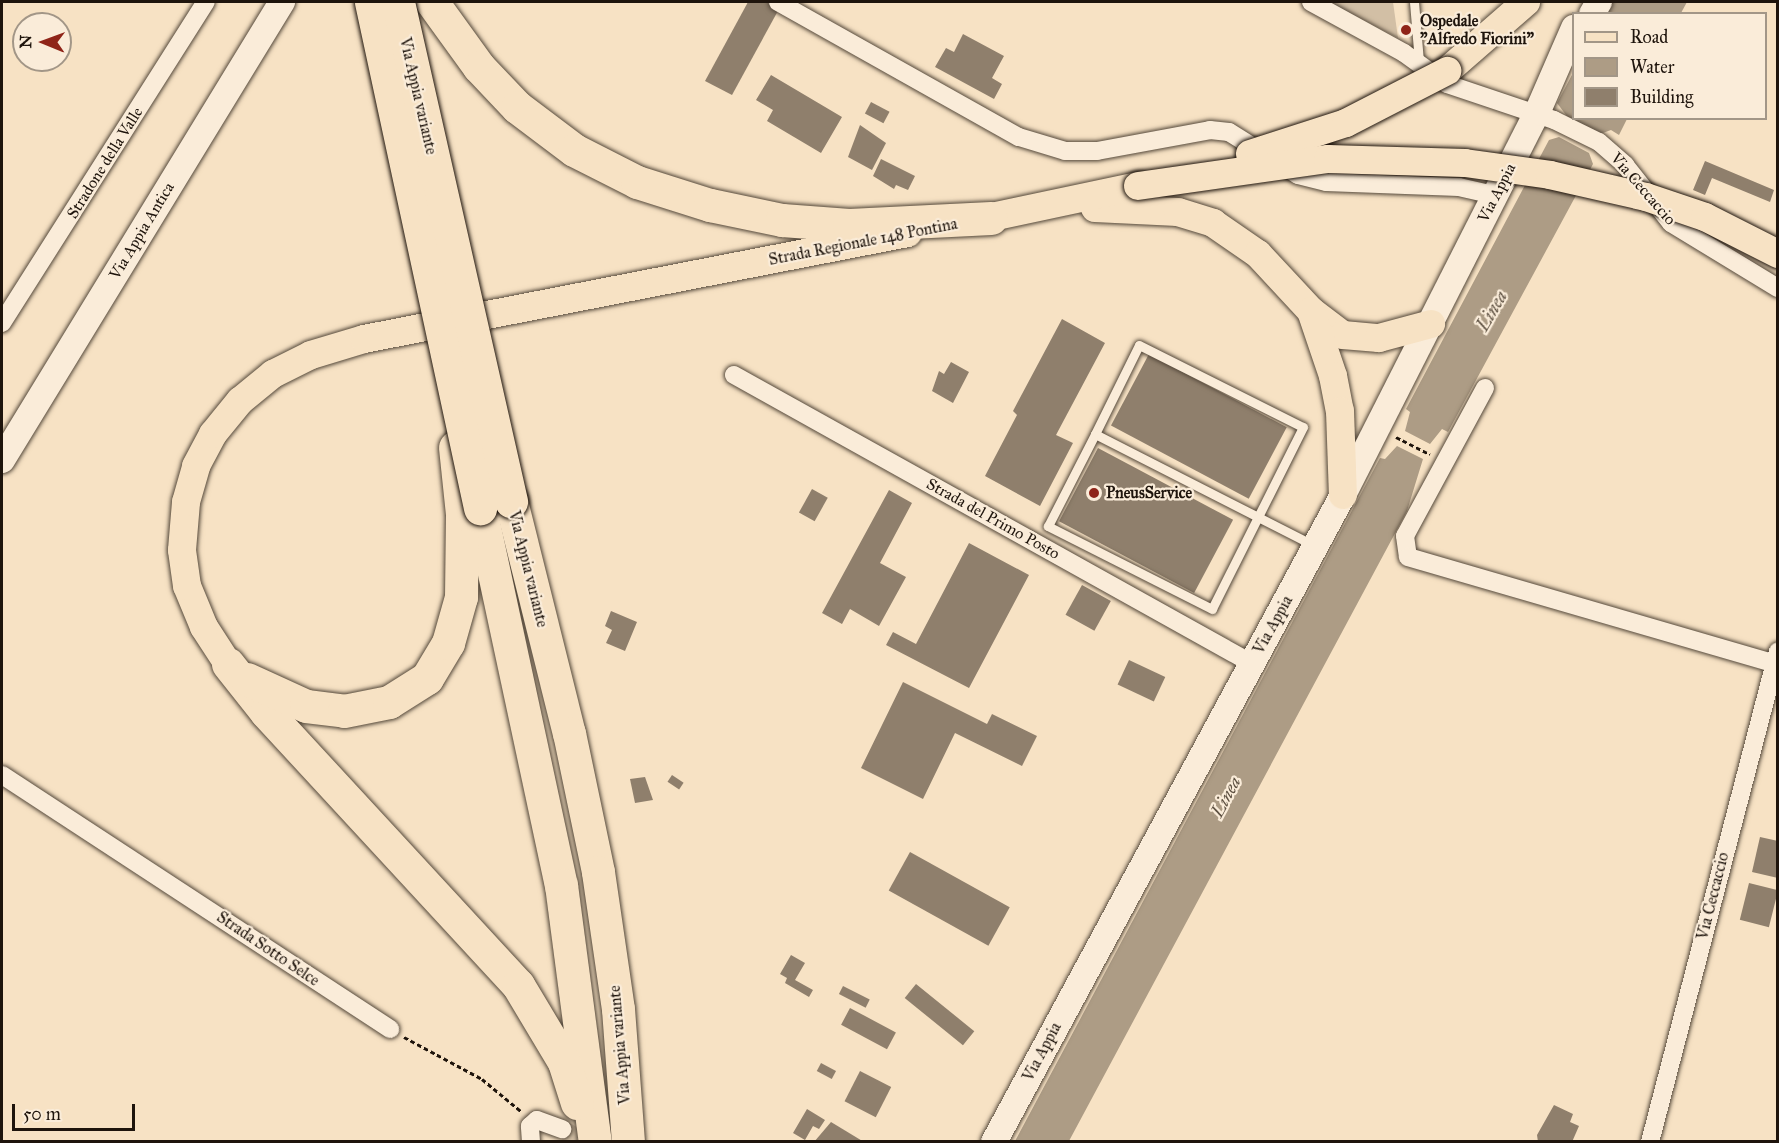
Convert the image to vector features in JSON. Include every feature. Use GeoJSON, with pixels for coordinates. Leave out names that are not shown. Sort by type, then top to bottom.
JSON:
{"type":"FeatureCollection","features":[{"type":"Feature","properties":{"kind":"highway","name":"Via Appia variante"},"geometry":{"type":"LineString","coordinates":[[371,2],[442,332],[471,511],[561,885],[595,1142]]}},
{"type":"Feature","properties":{"kind":"highway","name":"Via Appia variante"},"geometry":{"type":"LineString","coordinates":[[398,2],[511,501],[569,733],[598,872],[618,1009],[628,1142]]}},
{"type":"Feature","properties":{"kind":"highway"},"geometry":{"type":"LineString","coordinates":[[432,2],[479,67],[530,118],[589,159],[647,186],[730,211],[802,222],[863,224],[991,218]]}},
{"type":"Feature","properties":{"kind":"highway"},"geometry":{"type":"LineString","coordinates":[[228,664],[273,694],[319,709],[367,709],[410,691],[432,672],[455,626],[471,511]]}},
{"type":"Feature","properties":{"kind":"highway"},"geometry":{"type":"LineString","coordinates":[[228,664],[266,712],[518,985],[564,1062],[574,1135]]}},
{"type":"Feature","properties":{"kind":"main road","name":"Via Appia Antica"},"geometry":{"type":"LineString","coordinates":[[2,460],[282,2]]}},
{"type":"Feature","properties":{"kind":"main road"},"geometry":{"type":"LineString","coordinates":[[1138,186],[1346,123],[1447,71],[1526,2]]}},
{"type":"Feature","properties":{"kind":"main road","name":"Via Appia"},"geometry":{"type":"LineString","coordinates":[[1545,112],[1572,34]]}},
{"type":"Feature","properties":{"kind":"main road","name":"Via Appia"},"geometry":{"type":"LineString","coordinates":[[994,1142],[1316,546],[1496,195],[1545,112],[1572,51]]}},
{"type":"Feature","properties":{"kind":"main road","name":"Strada Regionale 148 Pontina"},"geometry":{"type":"LineString","coordinates":[[228,664],[204,627],[187,586],[183,520],[190,484],[204,449],[252,389],[300,360],[352,342],[717,269],[991,218],[1138,186],[1328,159],[1466,163],[1550,175],[1646,197],[1705,217],[1778,254]]}},
{"type":"Feature","properties":{"kind":"main road"},"geometry":{"type":"LineString","coordinates":[[991,218],[1126,207],[1178,212],[1213,223],[1275,269],[1311,311],[1330,328],[1354,338],[1379,338],[1431,324]]}},
{"type":"Feature","properties":{"kind":"main road"},"geometry":{"type":"LineString","coordinates":[[1311,311],[1339,405],[1343,495]]}},
{"type":"Feature","properties":{"kind":"street","name":"Stradone della Valle"},"geometry":{"type":"LineString","coordinates":[[2,323],[206,2]]}},
{"type":"Feature","properties":{"kind":"street"},"geometry":{"type":"LineString","coordinates":[[778,2],[1018,137],[1065,151],[1097,151],[1210,129],[1229,132],[1298,175],[1326,182],[1459,187],[1496,195]]}},
{"type":"Feature","properties":{"kind":"street","name":"Via Ceccaccio"},"geometry":{"type":"LineString","coordinates":[[1311,2],[1419,62],[1447,84],[1545,112],[1608,148],[1671,223],[1778,288]]}},
{"type":"Feature","properties":{"kind":"street","name":"Strada del Primo Posto"},"geometry":{"type":"LineString","coordinates":[[734,375],[1251,663]]}},
{"type":"Feature","properties":{"kind":"street"},"geometry":{"type":"LineString","coordinates":[[1485,388],[1405,536],[1404,547],[1408,557],[1776,657]]}},
{"type":"Feature","properties":{"kind":"street","name":"Via Ceccaccio"},"geometry":{"type":"LineString","coordinates":[[1656,1139],[1776,657]]}},
{"type":"Feature","properties":{"kind":"street","name":"Strada Sotto Selce"},"geometry":{"type":"LineString","coordinates":[[2,775],[390,1029]]}},
{"type":"Feature","properties":{"kind":"street"},"geometry":{"type":"LineString","coordinates":[[531,1142],[529,1130],[533,1122],[543,1120],[574,1135]]}},
{"type":"Feature","properties":{"kind":"lane"},"geometry":{"type":"LineString","coordinates":[[1414,2],[1419,62]]}},
{"type":"Feature","properties":{"kind":"lane"},"geometry":{"type":"LineString","coordinates":[[1139,345],[1303,427],[1258,517],[1212,609],[1048,526],[1139,345]]}},
{"type":"Feature","properties":{"kind":"lane"},"geometry":{"type":"LineString","coordinates":[[1095,434],[1316,546]]}},
{"type":"Feature","properties":{"kind":"path"},"geometry":{"type":"LineString","coordinates":[[1399,438],[1429,453]]}},
{"type":"Feature","properties":{"kind":"path"},"geometry":{"type":"LineString","coordinates":[[390,1029],[482,1079],[533,1122]]}},
{"type":"Feature","properties":{"kind":"shaded area"},"geometry":{"type":"Polygon","coordinates":[[[1329,2],[1393,2],[1398,38],[1329,2]]]}},
{"type":"Feature","properties":{"kind":"water"},"geometry":{"type":"Polygon","coordinates":[[[1612,2],[1687,2],[1682,12],[1606,12],[1612,2]]]}},
{"type":"Feature","properties":{"kind":"water"},"geometry":{"type":"Polygon","coordinates":[[[1572,75],[1572,120],[1626,120],[1619,135],[1611,130],[1600,134],[1569,119],[1557,103],[1572,75]]]}},
{"type":"Feature","properties":{"kind":"water","name":"Linea"},"geometry":{"type":"Polygon","coordinates":[[[1559,137],[1589,153],[1593,164],[1448,432],[1442,429],[1430,444],[1405,431],[1410,412],[1406,409],[1549,140],[1559,137]]]}},
{"type":"Feature","properties":{"kind":"water","name":"Linea"},"geometry":{"type":"Polygon","coordinates":[[[1397,446],[1423,459],[1407,511],[1069,1141],[1015,1141],[1380,458],[1385,459],[1397,446]]]}},
{"type":"Feature","properties":{"kind":"building"},"geometry":{"type":"Polygon","coordinates":[[[748,2],[766,2],[779,9],[732,95],[705,81],[748,2]]]}},
{"type":"Feature","properties":{"kind":"building"},"geometry":{"type":"Polygon","coordinates":[[[963,34],[1004,56],[992,78],[1002,84],[994,99],[935,67],[946,48],[954,52],[963,34]]]}},
{"type":"Feature","properties":{"kind":"building"},"geometry":{"type":"Polygon","coordinates":[[[771,75],[842,117],[821,153],[767,121],[773,110],[756,100],[771,75]]]}},
{"type":"Feature","properties":{"kind":"building"},"geometry":{"type":"Polygon","coordinates":[[[871,102],[890,112],[883,123],[865,113],[871,102]]]}},
{"type":"Feature","properties":{"kind":"building"},"geometry":{"type":"Polygon","coordinates":[[[860,125],[886,143],[872,170],[848,157],[860,125]]]}},
{"type":"Feature","properties":{"kind":"building"},"geometry":{"type":"Polygon","coordinates":[[[881,159],[915,176],[908,190],[896,185],[894,189],[873,176],[881,159]]]}},
{"type":"Feature","properties":{"kind":"building"},"geometry":{"type":"Polygon","coordinates":[[[1705,161],[1774,190],[1770,202],[1712,178],[1705,195],[1693,190],[1705,161]]]}},
{"type":"Feature","properties":{"kind":"building"},"geometry":{"type":"Polygon","coordinates":[[[1062,319],[1105,343],[1056,435],[1073,443],[1040,506],[985,476],[1017,415],[1013,411],[1062,319]]]}},
{"type":"Feature","properties":{"kind":"building"},"geometry":{"type":"Polygon","coordinates":[[[1149,354],[1287,427],[1249,499],[1111,426],[1149,354]]]}},
{"type":"Feature","properties":{"kind":"building"},"geometry":{"type":"Polygon","coordinates":[[[951,362],[969,372],[953,403],[932,391],[939,371],[944,374],[951,362]]]}},
{"type":"Feature","properties":{"kind":"building"},"geometry":{"type":"Polygon","coordinates":[[[1098,448],[1233,520],[1194,593],[1059,521],[1098,448]]]}},
{"type":"Feature","properties":{"kind":"building"},"geometry":{"type":"Polygon","coordinates":[[[812,489],[828,498],[815,521],[799,513],[812,489]]]}},
{"type":"Feature","properties":{"kind":"building"},"geometry":{"type":"Polygon","coordinates":[[[889,490],[912,503],[880,563],[906,577],[879,626],[850,609],[842,624],[822,613],[889,490]]]}},
{"type":"Feature","properties":{"kind":"building"},"geometry":{"type":"Polygon","coordinates":[[[969,543],[1029,575],[969,688],[886,645],[893,632],[916,644],[969,543]]]}},
{"type":"Feature","properties":{"kind":"building"},"geometry":{"type":"Polygon","coordinates":[[[1082,585],[1111,601],[1094,631],[1066,615],[1082,585]]]}},
{"type":"Feature","properties":{"kind":"building"},"geometry":{"type":"Polygon","coordinates":[[[611,611],[637,622],[625,651],[606,643],[612,630],[605,626],[611,611]]]}},
{"type":"Feature","properties":{"kind":"building"},"geometry":{"type":"Polygon","coordinates":[[[1129,660],[1165,677],[1154,701],[1118,684],[1129,660]]]}},
{"type":"Feature","properties":{"kind":"building"},"geometry":{"type":"Polygon","coordinates":[[[903,682],[987,724],[992,714],[1037,736],[1022,766],[955,733],[923,799],[861,768],[903,682]]]}},
{"type":"Feature","properties":{"kind":"building"},"geometry":{"type":"Polygon","coordinates":[[[672,775],[684,783],[679,789],[668,782],[672,775]]]}},
{"type":"Feature","properties":{"kind":"building"},"geometry":{"type":"Polygon","coordinates":[[[645,777],[653,800],[635,803],[630,779],[645,777]]]}},
{"type":"Feature","properties":{"kind":"building"},"geometry":{"type":"Polygon","coordinates":[[[1760,837],[1778,841],[1778,878],[1752,872],[1760,837]]]}},
{"type":"Feature","properties":{"kind":"building"},"geometry":{"type":"Polygon","coordinates":[[[910,852],[1010,907],[988,946],[889,890],[910,852]]]}},
{"type":"Feature","properties":{"kind":"building"},"geometry":{"type":"Polygon","coordinates":[[[1749,883],[1778,890],[1769,927],[1740,920],[1749,883]]]}},
{"type":"Feature","properties":{"kind":"building"},"geometry":{"type":"Polygon","coordinates":[[[791,955],[805,963],[795,980],[813,990],[809,997],[785,983],[787,978],[780,974],[791,955]]]}},
{"type":"Feature","properties":{"kind":"building"},"geometry":{"type":"Polygon","coordinates":[[[916,984],[974,1031],[963,1045],[905,998],[916,984]]]}},
{"type":"Feature","properties":{"kind":"building"},"geometry":{"type":"Polygon","coordinates":[[[843,986],[870,1000],[866,1008],[839,994],[843,986]]]}},
{"type":"Feature","properties":{"kind":"building"},"geometry":{"type":"Polygon","coordinates":[[[850,1008],[896,1032],[887,1049],[841,1025],[850,1008]]]}},
{"type":"Feature","properties":{"kind":"building"},"geometry":{"type":"Polygon","coordinates":[[[821,1063],[836,1071],[832,1079],[817,1071],[821,1063]]]}},
{"type":"Feature","properties":{"kind":"building"},"geometry":{"type":"Polygon","coordinates":[[[860,1071],[891,1087],[876,1117],[845,1101],[860,1071]]]}},
{"type":"Feature","properties":{"kind":"building"},"geometry":{"type":"Polygon","coordinates":[[[1554,1105],[1573,1114],[1570,1122],[1579,1126],[1572,1142],[1538,1142],[1537,1135],[1554,1105]]]}},
{"type":"Feature","properties":{"kind":"building"},"geometry":{"type":"Polygon","coordinates":[[[807,1109],[825,1120],[819,1129],[813,1126],[805,1140],[793,1133],[807,1109]]]}},
{"type":"Feature","properties":{"kind":"building"},"geometry":{"type":"Polygon","coordinates":[[[831,1122],[864,1142],[814,1142],[831,1122]]]}},
{"type":"Feature","properties":{"kind":"tunnel"},"geometry":{"type":"LineString","coordinates":[[562,1129],[585,1142]]}},
{"type":"Feature","properties":{"kind":"place","name":"Ospedale \"Alfredo Fiorini\""},"geometry":{"type":"Point","coordinates":[1406,30]}},
{"type":"Feature","properties":{"kind":"place","name":"PneusService"},"geometry":{"type":"Point","coordinates":[1094,493]}}]}
